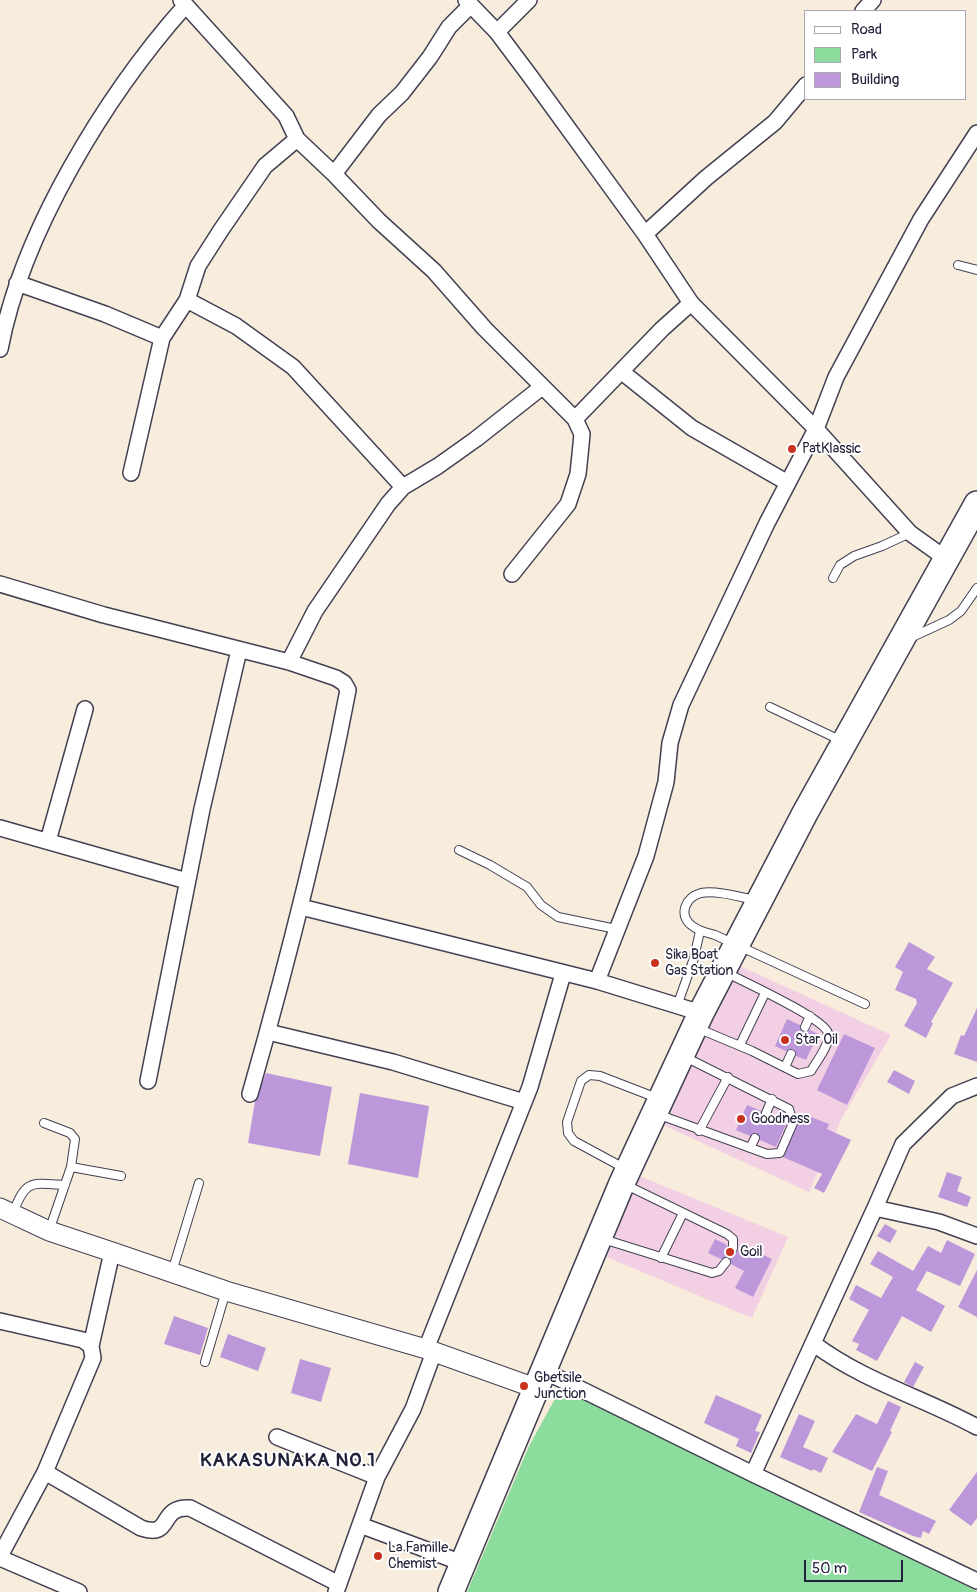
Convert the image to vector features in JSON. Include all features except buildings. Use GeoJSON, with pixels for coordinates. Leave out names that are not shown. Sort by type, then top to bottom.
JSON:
{"type":"FeatureCollection","features":[{"type":"Feature","properties":{"kind":"highway"},"geometry":{"type":"LineString","coordinates":[[451,1592],[538,1379],[599,1237],[698,1020],[897,644],[945,558],[977,506]]}},
{"type":"Feature","properties":{"kind":"street"},"geometry":{"type":"LineString","coordinates":[[497,32],[528,0]]}},
{"type":"Feature","properties":{"kind":"street"},"geometry":{"type":"LineString","coordinates":[[864,10],[873,0]]}},
{"type":"Feature","properties":{"kind":"street"},"geometry":{"type":"LineString","coordinates":[[0,349],[17,283],[34,240],[80,152],[128,79],[183,3],[286,116],[297,139],[334,174],[379,222],[434,271],[484,328],[575,419],[582,434],[578,474],[568,504],[512,574]]}},
{"type":"Feature","properties":{"kind":"street"},"geometry":{"type":"LineString","coordinates":[[334,174],[380,115],[402,93],[468,3],[497,32],[645,234],[692,303],[816,430],[910,533],[945,558]]}},
{"type":"Feature","properties":{"kind":"street"},"geometry":{"type":"LineString","coordinates":[[645,234],[706,178],[775,122],[804,87]]}},
{"type":"Feature","properties":{"kind":"street"},"geometry":{"type":"LineString","coordinates":[[597,981],[646,856],[666,782],[670,743],[681,705],[788,483],[816,430],[836,377],[921,219],[977,133]]}},
{"type":"Feature","properties":{"kind":"street"},"geometry":{"type":"LineString","coordinates":[[131,473],[162,338],[186,300],[198,266],[220,230],[265,166],[297,139]]}},
{"type":"Feature","properties":{"kind":"street"},"geometry":{"type":"LineString","coordinates":[[17,283],[105,314],[162,338]]}},
{"type":"Feature","properties":{"kind":"street"},"geometry":{"type":"LineString","coordinates":[[186,300],[236,326],[293,367],[403,487]]}},
{"type":"Feature","properties":{"kind":"street"},"geometry":{"type":"LineString","coordinates":[[575,419],[662,329],[692,303]]}},
{"type":"Feature","properties":{"kind":"street"},"geometry":{"type":"LineString","coordinates":[[622,372],[692,428],[788,483]]}},
{"type":"Feature","properties":{"kind":"street"},"geometry":{"type":"LineString","coordinates":[[289,662],[314,611],[388,504],[403,487],[438,466],[476,439],[542,387]]}},
{"type":"Feature","properties":{"kind":"street"},"geometry":{"type":"LineString","coordinates":[[0,584],[104,615],[289,662],[336,678],[344,683],[348,690],[328,795],[301,907],[250,1094]]}},
{"type":"Feature","properties":{"kind":"street"},"geometry":{"type":"LineString","coordinates":[[148,1081],[187,882],[239,650]]}},
{"type":"Feature","properties":{"kind":"street"},"geometry":{"type":"LineString","coordinates":[[48,841],[86,710]]}},
{"type":"Feature","properties":{"kind":"street"},"geometry":{"type":"LineString","coordinates":[[0,828],[187,882]]}},
{"type":"Feature","properties":{"kind":"street"},"geometry":{"type":"LineString","coordinates":[[301,907],[597,981],[677,1006],[698,1020]]}},
{"type":"Feature","properties":{"kind":"street"},"geometry":{"type":"LineString","coordinates":[[45,1472],[141,1528],[153,1532],[161,1529],[170,1513],[180,1507],[190,1508],[337,1588],[378,1477],[413,1410],[430,1351],[524,1102],[563,974]]}},
{"type":"Feature","properties":{"kind":"street"},"geometry":{"type":"LineString","coordinates":[[268,1032],[393,1062],[524,1102]]}},
{"type":"Feature","properties":{"kind":"street"},"geometry":{"type":"LineString","coordinates":[[752,1474],[814,1344],[903,1144],[952,1096],[977,1086]]}},
{"type":"Feature","properties":{"kind":"street"},"geometry":{"type":"LineString","coordinates":[[876,1208],[939,1222],[977,1236]]}},
{"type":"Feature","properties":{"kind":"street"},"geometry":{"type":"LineString","coordinates":[[6,1212],[49,1231],[226,1290],[430,1351],[538,1379],[752,1474],[977,1581]]}},
{"type":"Feature","properties":{"kind":"street"},"geometry":{"type":"LineString","coordinates":[[79,1592],[0,1557],[45,1472],[89,1371],[93,1358],[91,1346],[112,1252]]}},
{"type":"Feature","properties":{"kind":"street"},"geometry":{"type":"LineString","coordinates":[[0,1321],[83,1340],[91,1346]]}},
{"type":"Feature","properties":{"kind":"street"},"geometry":{"type":"LineString","coordinates":[[814,1344],[857,1372],[948,1411],[977,1427]]}},
{"type":"Feature","properties":{"kind":"street"},"geometry":{"type":"LineString","coordinates":[[277,1436],[378,1477]]}},
{"type":"Feature","properties":{"kind":"street"},"geometry":{"type":"LineString","coordinates":[[360,1525],[462,1563]]}},
{"type":"Feature","properties":{"kind":"lane"},"geometry":{"type":"LineString","coordinates":[[958,265],[977,270]]}},
{"type":"Feature","properties":{"kind":"lane"},"geometry":{"type":"LineString","coordinates":[[833,578],[840,564],[854,556],[910,533]]}},
{"type":"Feature","properties":{"kind":"lane"},"geometry":{"type":"LineString","coordinates":[[897,644],[949,620],[961,611],[977,588]]}},
{"type":"Feature","properties":{"kind":"lane"},"geometry":{"type":"LineString","coordinates":[[770,707],[844,742]]}},
{"type":"Feature","properties":{"kind":"lane"},"geometry":{"type":"LineString","coordinates":[[459,850],[490,864],[527,887],[541,905],[558,917],[616,929]]}},
{"type":"Feature","properties":{"kind":"lane"},"geometry":{"type":"LineString","coordinates":[[760,900],[702,893],[691,898],[685,904],[684,914],[689,923],[700,931],[736,945],[865,1004]]}},
{"type":"Feature","properties":{"kind":"lane"},"geometry":{"type":"LineString","coordinates":[[677,1006],[694,958],[700,931]]}},
{"type":"Feature","properties":{"kind":"lane"},"geometry":{"type":"LineString","coordinates":[[698,1020],[740,1045],[798,1074],[811,1072],[828,1040],[828,1033],[823,1025],[810,1016],[723,971]]}},
{"type":"Feature","properties":{"kind":"lane"},"geometry":{"type":"LineString","coordinates":[[740,1045],[764,993]]}},
{"type":"Feature","properties":{"kind":"lane"},"geometry":{"type":"LineString","coordinates":[[805,1027],[810,1016]]}},
{"type":"Feature","properties":{"kind":"lane"},"geometry":{"type":"LineString","coordinates":[[785,1067],[791,1054]]}},
{"type":"Feature","properties":{"kind":"lane"},"geometry":{"type":"LineString","coordinates":[[682,1055],[789,1109],[793,1123],[780,1153],[767,1154],[700,1131],[658,1106],[600,1076],[589,1075],[582,1082],[567,1122],[568,1133],[574,1141],[625,1177],[682,1213],[727,1234],[732,1239],[733,1248]]}},
{"type":"Feature","properties":{"kind":"lane"},"geometry":{"type":"LineString","coordinates":[[700,1131],[728,1077]]}},
{"type":"Feature","properties":{"kind":"lane"},"geometry":{"type":"LineString","coordinates":[[766,1113],[772,1099]]}},
{"type":"Feature","properties":{"kind":"lane"},"geometry":{"type":"LineString","coordinates":[[44,1123],[70,1133],[75,1139],[72,1167],[49,1231]]}},
{"type":"Feature","properties":{"kind":"lane"},"geometry":{"type":"LineString","coordinates":[[750,1148],[755,1138]]}},
{"type":"Feature","properties":{"kind":"lane"},"geometry":{"type":"LineString","coordinates":[[72,1167],[121,1176]]}},
{"type":"Feature","properties":{"kind":"lane"},"geometry":{"type":"LineString","coordinates":[[172,1272],[199,1182]]}},
{"type":"Feature","properties":{"kind":"lane"},"geometry":{"type":"LineString","coordinates":[[6,1212],[27,1186],[36,1183],[65,1185]]}},
{"type":"Feature","properties":{"kind":"lane"},"geometry":{"type":"LineString","coordinates":[[661,1258],[682,1213]]}},
{"type":"Feature","properties":{"kind":"lane"},"geometry":{"type":"LineString","coordinates":[[599,1237],[712,1273],[719,1271],[726,1262]]}},
{"type":"Feature","properties":{"kind":"lane"},"geometry":{"type":"LineString","coordinates":[[205,1362],[226,1290]]}},
{"type":"Feature","properties":{"kind":"shaded area"},"geometry":{"type":"Polygon","coordinates":[[[740,966],[891,1035],[843,1116],[809,1192],[661,1124],[693,1049],[740,966]]]}},
{"type":"Feature","properties":{"kind":"shaded area"},"geometry":{"type":"Polygon","coordinates":[[[637,1175],[788,1237],[752,1318],[604,1256],[637,1175]]]}},
{"type":"Feature","properties":{"kind":"green space"},"geometry":{"type":"Polygon","coordinates":[[[561,1388],[977,1592],[467,1592],[529,1446],[561,1388]]]}},
{"type":"Feature","properties":{"kind":"place","name":"PatKlassic"},"geometry":{"type":"Point","coordinates":[792,449]}},
{"type":"Feature","properties":{"kind":"place","name":"Sika Boat Gas Station"},"geometry":{"type":"Point","coordinates":[655,963]}},
{"type":"Feature","properties":{"kind":"place","name":"Star Oil"},"geometry":{"type":"Point","coordinates":[785,1040]}},
{"type":"Feature","properties":{"kind":"place","name":"Goodness"},"geometry":{"type":"Point","coordinates":[741,1119]}},
{"type":"Feature","properties":{"kind":"place","name":"Goil"},"geometry":{"type":"Point","coordinates":[730,1252]}},
{"type":"Feature","properties":{"kind":"place","name":"Gbetsile Junction"},"geometry":{"type":"Point","coordinates":[524,1386]}},
{"type":"Feature","properties":{"kind":"place","name":"La Famille Chemist"},"geometry":{"type":"Point","coordinates":[378,1556]}},
{"type":"Feature","properties":{"kind":"district","name":"KAKASUNAKA NO.1"},"geometry":{"type":"Point","coordinates":[288,1461]}}]}
